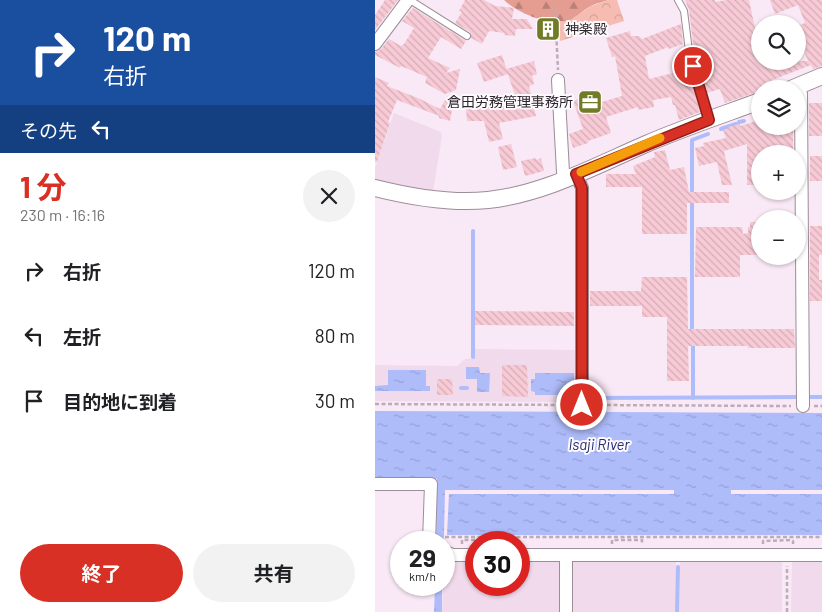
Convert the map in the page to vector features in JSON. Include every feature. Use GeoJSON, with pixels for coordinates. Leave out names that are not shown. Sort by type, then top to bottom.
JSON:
{"type":"FeatureCollection","features":[{"type":"Feature","properties":{"kind":"street"},"geometry":{"type":"LineString","coordinates":[[375,44],[409,0]]}},
{"type":"Feature","properties":{"kind":"street"},"geometry":{"type":"LineString","coordinates":[[806,83],[822,76]]}},
{"type":"Feature","properties":{"kind":"street"},"geometry":{"type":"LineString","coordinates":[[558,80],[563,172],[571,176],[582,188],[582,405]]}},
{"type":"Feature","properties":{"kind":"street"},"geometry":{"type":"LineString","coordinates":[[375,188],[446,200],[488,200],[528,192],[751,104]]}},
{"type":"Feature","properties":{"kind":"street"},"geometry":{"type":"LineString","coordinates":[[801,135],[803,406]]}},
{"type":"Feature","properties":{"kind":"street"},"geometry":{"type":"LineString","coordinates":[[375,484],[431,484],[429,531]]}},
{"type":"Feature","properties":{"kind":"street"},"geometry":{"type":"LineString","coordinates":[[530,555],[822,555]]}},
{"type":"Feature","properties":{"kind":"street"},"geometry":{"type":"LineString","coordinates":[[566,555],[566,612]]}},
{"type":"Feature","properties":{"kind":"lane"},"geometry":{"type":"LineString","coordinates":[[409,0],[467,36]]}},
{"type":"Feature","properties":{"kind":"lane"},"geometry":{"type":"LineString","coordinates":[[678,0],[684,11],[689,51],[709,120]]}},
{"type":"Feature","properties":{"kind":"path"},"geometry":{"type":"LineString","coordinates":[[555,9],[558,80]]}},
{"type":"Feature","properties":{"kind":"path"},"geometry":{"type":"LineString","coordinates":[[375,404],[822,406]]}},
{"type":"Feature","properties":{"kind":"path"},"geometry":{"type":"LineString","coordinates":[[765,540],[822,537]]}},
{"type":"Feature","properties":{"kind":"path"},"geometry":{"type":"LineString","coordinates":[[530,538],[791,540]]}},
{"type":"Feature","properties":{"kind":"path"},"geometry":{"type":"LineString","coordinates":[[614,540],[640,540]]}},
{"type":"Feature","properties":{"kind":"path"},"geometry":{"type":"LineString","coordinates":[[787,555],[787,612]]}},
{"type":"Feature","properties":{"kind":"shaded area"},"geometry":{"type":"Polygon","coordinates":[[[394,113],[441,132],[442,136],[433,192],[375,181],[375,168],[394,113]]]}},
{"type":"Feature","properties":{"kind":"shaded area"},"geometry":{"type":"Polygon","coordinates":[[[475,349],[577,350],[577,402],[375,401],[375,365],[457,366],[465,359],[475,358],[475,349]]]}},
{"type":"Feature","properties":{"kind":"shaded area"},"geometry":{"type":"Polygon","coordinates":[[[455,562],[465,562],[465,596],[530,596],[530,562],[562,562],[562,612],[442,612],[443,596],[455,596],[455,562]]]}},
{"type":"Feature","properties":{"kind":"shaded area"},"geometry":{"type":"Polygon","coordinates":[[[573,562],[676,562],[676,612],[570,612],[570,575],[573,562]]]}},
{"type":"Feature","properties":{"kind":"shaded area"},"geometry":{"type":"Polygon","coordinates":[[[680,562],[782,562],[782,612],[679,612],[680,562]]]}},
{"type":"Feature","properties":{"kind":"shaded area"},"geometry":{"type":"Polygon","coordinates":[[[792,562],[822,562],[822,612],[791,612],[792,562]]]}},
{"type":"Feature","properties":{"kind":"green space"},"geometry":{"type":"Polygon","coordinates":[[[504,0],[609,0],[593,5],[568,21],[552,22],[525,14],[504,0]]]}},
{"type":"Feature","properties":{"kind":"green space"},"geometry":{"type":"Polygon","coordinates":[[[609,0],[617,0],[624,21],[560,41],[559,21],[569,21],[591,6],[609,0]]]}},
{"type":"Feature","properties":{"kind":"water"},"geometry":{"type":"Polygon","coordinates":[[[466,367],[479,367],[480,373],[490,373],[489,392],[477,392],[477,379],[466,379],[466,367]]]}},
{"type":"Feature","properties":{"kind":"water"},"geometry":{"type":"Polygon","coordinates":[[[388,370],[426,370],[426,386],[430,386],[430,391],[375,391],[375,386],[388,385],[388,370]]]}},
{"type":"Feature","properties":{"kind":"water"},"geometry":{"type":"Polygon","coordinates":[[[535,373],[574,373],[574,389],[577,390],[577,395],[535,395],[535,392],[531,391],[531,379],[535,379],[535,373]]]}},
{"type":"Feature","properties":{"kind":"water","name":"Isaji River"},"geometry":{"type":"Polygon","coordinates":[[[375,411],[822,413],[822,535],[530,535],[530,531],[465,531],[465,535],[455,535],[455,531],[436,531],[437,479],[375,479],[375,411]]]}},
{"type":"Feature","properties":{"kind":"water"},"geometry":{"type":"Polygon","coordinates":[[[435,596],[442,596],[442,612],[434,612],[435,596]]]}},
{"type":"Feature","properties":{"kind":"pier"},"geometry":{"type":"Polygon","coordinates":[[[445,490],[674,490],[674,494],[449,494],[447,531],[444,531],[445,490]]]}},
{"type":"Feature","properties":{"kind":"pier"},"geometry":{"type":"Polygon","coordinates":[[[731,490],[822,490],[822,494],[731,494],[731,490]]]}},
{"type":"Feature","properties":{"kind":"building"},"geometry":{"type":"Polygon","coordinates":[[[385,0],[398,0],[375,30],[375,15],[385,0]]]}},
{"type":"Feature","properties":{"kind":"building"},"geometry":{"type":"Polygon","coordinates":[[[465,0],[484,0],[495,6],[514,8],[512,19],[527,19],[533,29],[516,29],[515,36],[489,31],[482,44],[471,38],[470,32],[455,23],[462,12],[459,11],[465,0]]]}},
{"type":"Feature","properties":{"kind":"building"},"geometry":{"type":"Polygon","coordinates":[[[685,0],[715,0],[715,2],[749,0],[752,15],[751,70],[798,70],[773,80],[751,80],[751,94],[725,103],[720,89],[706,93],[694,50],[689,10],[685,0]]]}},
{"type":"Feature","properties":{"kind":"building"},"geometry":{"type":"Polygon","coordinates":[[[770,0],[822,0],[822,66],[813,69],[811,65],[806,67],[806,61],[808,61],[806,56],[806,15],[802,15],[798,5],[775,14],[770,0]]]}},
{"type":"Feature","properties":{"kind":"building"},"geometry":{"type":"Polygon","coordinates":[[[413,8],[466,41],[461,49],[441,37],[428,58],[450,68],[446,73],[460,69],[456,90],[445,94],[425,83],[427,77],[401,66],[400,68],[375,55],[375,52],[381,49],[389,39],[401,46],[404,44],[414,28],[402,21],[413,8]]]}},
{"type":"Feature","properties":{"kind":"building","name":"神楽殿"},"geometry":{"type":"Polygon","coordinates":[[[542,23],[554,23],[554,36],[543,36],[542,23]]]}},
{"type":"Feature","properties":{"kind":"building"},"geometry":{"type":"Polygon","coordinates":[[[681,24],[683,44],[669,49],[668,47],[645,56],[649,79],[689,69],[700,112],[679,120],[671,97],[653,100],[654,107],[638,110],[638,107],[606,117],[611,133],[573,148],[569,134],[583,129],[573,101],[598,91],[602,102],[622,96],[615,56],[612,57],[606,38],[630,31],[631,36],[639,36],[642,39],[681,24]]]}},
{"type":"Feature","properties":{"kind":"building"},"geometry":{"type":"Polygon","coordinates":[[[502,55],[508,74],[484,82],[477,63],[502,55]]]}},
{"type":"Feature","properties":{"kind":"building"},"geometry":{"type":"Polygon","coordinates":[[[534,61],[537,75],[532,75],[534,84],[529,86],[536,116],[499,123],[503,139],[489,142],[484,121],[467,121],[465,99],[489,98],[489,106],[516,98],[506,69],[534,61]]]}},
{"type":"Feature","properties":{"kind":"building"},"geometry":{"type":"Polygon","coordinates":[[[375,77],[389,83],[387,86],[440,109],[437,115],[397,100],[388,122],[390,123],[377,162],[375,162],[375,77]]]}},
{"type":"Feature","properties":{"kind":"building"},"geometry":{"type":"Polygon","coordinates":[[[445,100],[454,100],[450,121],[439,118],[437,115],[445,100]]]}},
{"type":"Feature","properties":{"kind":"building"},"geometry":{"type":"Polygon","coordinates":[[[809,103],[822,103],[822,136],[809,136],[809,103]]]}},
{"type":"Feature","properties":{"kind":"building"},"geometry":{"type":"Polygon","coordinates":[[[751,123],[751,135],[793,135],[793,145],[751,145],[751,185],[747,185],[747,144],[724,151],[732,185],[722,185],[717,162],[699,166],[695,148],[704,146],[703,143],[726,138],[723,130],[740,124],[740,126],[751,123]]]}},
{"type":"Feature","properties":{"kind":"building"},"geometry":{"type":"Polygon","coordinates":[[[511,144],[517,167],[503,170],[498,147],[511,144]]]}},
{"type":"Feature","properties":{"kind":"building"},"geometry":{"type":"Polygon","coordinates":[[[665,150],[670,170],[684,167],[689,192],[729,192],[729,203],[687,203],[687,234],[642,234],[642,187],[606,187],[606,174],[636,174],[633,166],[655,157],[654,152],[665,150]]]}},
{"type":"Feature","properties":{"kind":"building"},"geometry":{"type":"Polygon","coordinates":[[[810,156],[822,156],[822,181],[810,181],[810,156]]]}},
{"type":"Feature","properties":{"kind":"building"},"geometry":{"type":"Polygon","coordinates":[[[536,158],[536,160],[541,158],[544,171],[525,176],[521,161],[536,158]]]}},
{"type":"Feature","properties":{"kind":"building"},"geometry":{"type":"Polygon","coordinates":[[[751,222],[751,255],[740,255],[740,277],[695,277],[696,227],[742,227],[743,234],[748,233],[748,227],[750,227],[751,222]]]}},
{"type":"Feature","properties":{"kind":"building"},"geometry":{"type":"Polygon","coordinates":[[[810,226],[822,226],[822,255],[819,255],[819,280],[822,280],[822,301],[810,301],[810,226]]]}},
{"type":"Feature","properties":{"kind":"building"},"geometry":{"type":"Polygon","coordinates":[[[642,277],[687,277],[688,329],[794,329],[795,348],[688,346],[689,381],[667,381],[667,317],[642,317],[642,306],[590,306],[590,291],[641,291],[642,277]]]}},
{"type":"Feature","properties":{"kind":"building"},"geometry":{"type":"Polygon","coordinates":[[[475,311],[574,312],[574,326],[475,325],[475,311]]]}},
{"type":"Feature","properties":{"kind":"building"},"geometry":{"type":"Polygon","coordinates":[[[502,365],[527,365],[528,397],[502,396],[502,365]]]}},
{"type":"Feature","properties":{"kind":"building"},"geometry":{"type":"Polygon","coordinates":[[[437,379],[452,379],[453,395],[437,395],[437,379]]]}},
{"type":"Feature","properties":{"kind":"waterway"},"geometry":{"type":"LineString","coordinates":[[739,122],[744,121]]}},
{"type":"Feature","properties":{"kind":"waterway"},"geometry":{"type":"LineString","coordinates":[[721,129],[736,124]]}},
{"type":"Feature","properties":{"kind":"waterway"},"geometry":{"type":"LineString","coordinates":[[692,333],[692,140],[708,134]]}},
{"type":"Feature","properties":{"kind":"waterway"},"geometry":{"type":"LineString","coordinates":[[473,231],[473,357]]}},
{"type":"Feature","properties":{"kind":"waterway"},"geometry":{"type":"LineString","coordinates":[[693,342],[693,398]]}},
{"type":"Feature","properties":{"kind":"waterway"},"geometry":{"type":"LineString","coordinates":[[461,388],[467,388]]}},
{"type":"Feature","properties":{"kind":"waterway"},"geometry":{"type":"LineString","coordinates":[[589,398],[796,397]]}},
{"type":"Feature","properties":{"kind":"waterway"},"geometry":{"type":"LineString","coordinates":[[809,397],[822,397]]}},
{"type":"Feature","properties":{"kind":"waterway"},"geometry":{"type":"LineString","coordinates":[[677,612],[678,567]]}},
{"type":"Feature","properties":{"kind":"slow traffic"},"geometry":{"type":"LineString","coordinates":[[581,172],[660,138]]}},
{"type":"Feature","properties":{"kind":"place","name":"神楽殿"},"geometry":{"type":"Point","coordinates":[548,29]}},
{"type":"Feature","properties":{"kind":"place","name":"倉田労務管理事務所"},"geometry":{"type":"Point","coordinates":[590,102]}},
{"type":"Feature","properties":{"kind":"route"},"geometry":{"type":"LineString","coordinates":[[582,405],[582,188],[576,174],[675,132],[709,120],[693,66]]}}]}
